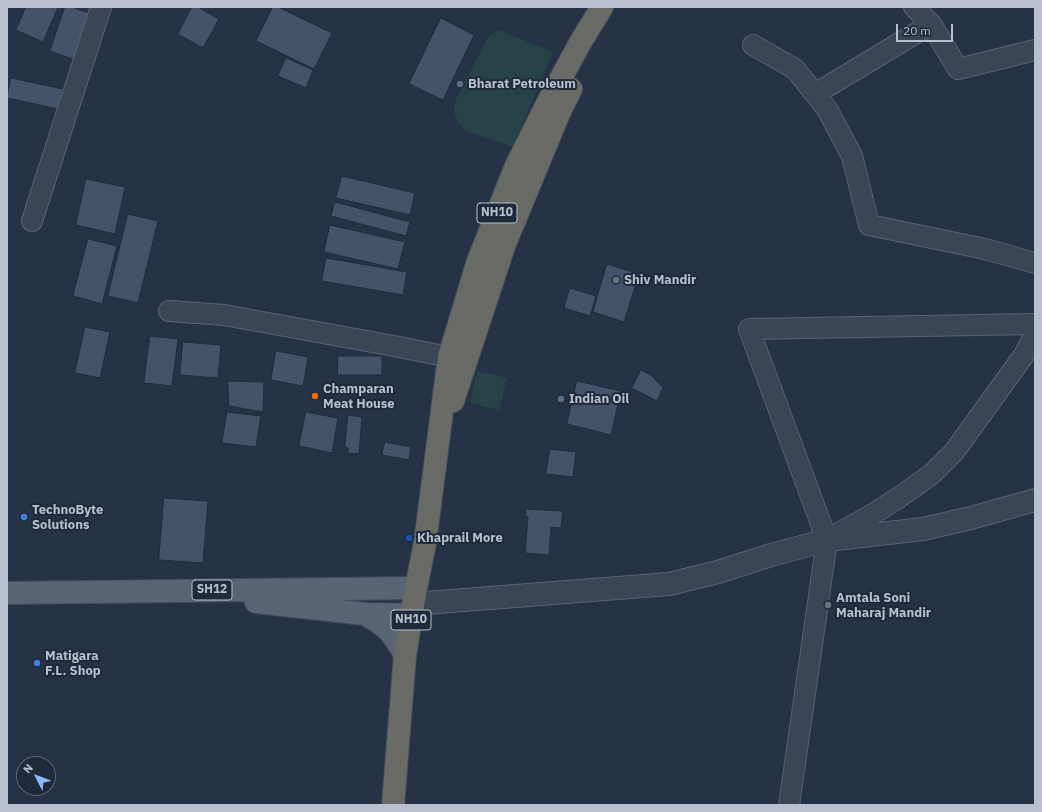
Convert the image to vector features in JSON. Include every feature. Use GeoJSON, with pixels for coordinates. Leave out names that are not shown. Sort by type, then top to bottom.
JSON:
{"type":"FeatureCollection","features":[{"type":"Feature","properties":{"kind":"highway","name":"NH10"},"geometry":{"type":"LineString","coordinates":[[393,805],[405,655],[425,543],[449,357],[478,261],[516,166],[576,50],[602,7]]}},
{"type":"Feature","properties":{"kind":"highway"},"geometry":{"type":"LineString","coordinates":[[439,435],[452,403],[504,246],[560,111],[596,41],[616,7]]}},
{"type":"Feature","properties":{"kind":"main road","name":"SH12"},"geometry":{"type":"LineString","coordinates":[[158,591],[365,614],[414,602]]}},
{"type":"Feature","properties":{"kind":"main road","name":"SH12"},"geometry":{"type":"LineString","coordinates":[[7,593],[158,591],[414,602]]}},
{"type":"Feature","properties":{"kind":"main road"},"geometry":{"type":"LineString","coordinates":[[365,614],[386,627],[393,634],[405,655]]}},
{"type":"Feature","properties":{"kind":"street"},"geometry":{"type":"LineString","coordinates":[[32,221],[101,7]]}},
{"type":"Feature","properties":{"kind":"street"},"geometry":{"type":"LineString","coordinates":[[914,7],[931,24],[958,69],[1035,50]]}},
{"type":"Feature","properties":{"kind":"street"},"geometry":{"type":"LineString","coordinates":[[815,94],[931,24]]}},
{"type":"Feature","properties":{"kind":"street"},"geometry":{"type":"LineString","coordinates":[[753,45],[795,69],[827,109],[852,156],[869,225],[985,249],[1035,263]]}},
{"type":"Feature","properties":{"kind":"street"},"geometry":{"type":"LineString","coordinates":[[169,311],[224,315],[449,357]]}},
{"type":"Feature","properties":{"kind":"street"},"geometry":{"type":"LineString","coordinates":[[789,805],[828,540],[749,329],[1035,324]]}},
{"type":"Feature","properties":{"kind":"street"},"geometry":{"type":"LineString","coordinates":[[828,540],[879,511],[932,474],[954,452],[1024,355],[1035,335]]}},
{"type":"Feature","properties":{"kind":"street"},"geometry":{"type":"LineString","coordinates":[[414,602],[669,584],[718,572],[771,554],[828,540],[923,529],[971,518],[1035,500]]}},
{"type":"Feature","properties":{"kind":"green space"},"geometry":{"type":"Polygon","coordinates":[[[497,31],[501,31],[553,52],[513,147],[466,131],[458,123],[454,111],[456,99],[488,38],[497,31]]]}},
{"type":"Feature","properties":{"kind":"green space"},"geometry":{"type":"Polygon","coordinates":[[[477,371],[507,378],[499,410],[470,403],[477,371]]]}},
{"type":"Feature","properties":{"kind":"building"},"geometry":{"type":"Polygon","coordinates":[[[26,7],[58,7],[43,42],[16,30],[26,7]]]}},
{"type":"Feature","properties":{"kind":"building"},"geometry":{"type":"Polygon","coordinates":[[[65,7],[72,7],[91,14],[75,60],[50,51],[65,7]]]}},
{"type":"Feature","properties":{"kind":"building"},"geometry":{"type":"Polygon","coordinates":[[[192,7],[198,7],[219,19],[203,48],[178,34],[192,7]]]}},
{"type":"Feature","properties":{"kind":"building"},"geometry":{"type":"Polygon","coordinates":[[[273,7],[278,7],[332,33],[314,69],[256,41],[273,7]]]}},
{"type":"Feature","properties":{"kind":"building"},"geometry":{"type":"Polygon","coordinates":[[[441,18],[474,35],[443,100],[409,84],[441,18]]]}},
{"type":"Feature","properties":{"kind":"building"},"geometry":{"type":"Polygon","coordinates":[[[286,58],[313,70],[306,88],[278,76],[286,58]]]}},
{"type":"Feature","properties":{"kind":"building"},"geometry":{"type":"Polygon","coordinates":[[[11,78],[63,89],[58,109],[7,98],[11,78]]]}},
{"type":"Feature","properties":{"kind":"building"},"geometry":{"type":"Polygon","coordinates":[[[342,176],[415,193],[410,215],[336,198],[342,176]]]}},
{"type":"Feature","properties":{"kind":"building"},"geometry":{"type":"Polygon","coordinates":[[[86,179],[125,187],[115,234],[76,225],[86,179]]]}},
{"type":"Feature","properties":{"kind":"building"},"geometry":{"type":"Polygon","coordinates":[[[335,202],[410,222],[406,236],[331,216],[335,202]]]}},
{"type":"Feature","properties":{"kind":"building"},"geometry":{"type":"Polygon","coordinates":[[[128,214],[158,221],[138,303],[108,296],[128,214]]]}},
{"type":"Feature","properties":{"kind":"building"},"geometry":{"type":"Polygon","coordinates":[[[330,225],[405,242],[398,269],[324,252],[330,225]]]}},
{"type":"Feature","properties":{"kind":"building"},"geometry":{"type":"Polygon","coordinates":[[[88,239],[117,246],[102,304],[73,296],[88,239]]]}},
{"type":"Feature","properties":{"kind":"building"},"geometry":{"type":"Polygon","coordinates":[[[326,258],[407,272],[403,295],[322,281],[326,258]]]}},
{"type":"Feature","properties":{"kind":"building"},"geometry":{"type":"Polygon","coordinates":[[[607,264],[639,274],[624,322],[593,312],[607,264]]]}},
{"type":"Feature","properties":{"kind":"building"},"geometry":{"type":"Polygon","coordinates":[[[570,288],[596,296],[590,316],[564,308],[570,288]]]}},
{"type":"Feature","properties":{"kind":"building"},"geometry":{"type":"Polygon","coordinates":[[[85,327],[110,332],[100,378],[75,373],[85,327]]]}},
{"type":"Feature","properties":{"kind":"building"},"geometry":{"type":"Polygon","coordinates":[[[150,336],[178,339],[172,386],[144,383],[150,336]]]}},
{"type":"Feature","properties":{"kind":"building"},"geometry":{"type":"Polygon","coordinates":[[[183,342],[221,345],[218,378],[180,375],[183,342]]]}},
{"type":"Feature","properties":{"kind":"building"},"geometry":{"type":"Polygon","coordinates":[[[276,351],[308,357],[303,386],[271,380],[276,351]]]}},
{"type":"Feature","properties":{"kind":"building"},"geometry":{"type":"Polygon","coordinates":[[[338,356],[382,356],[382,375],[338,375],[338,356]]]}},
{"type":"Feature","properties":{"kind":"building"},"geometry":{"type":"Polygon","coordinates":[[[641,370],[651,375],[663,388],[657,401],[632,388],[641,370]]]}},
{"type":"Feature","properties":{"kind":"building"},"geometry":{"type":"Polygon","coordinates":[[[228,381],[264,382],[263,412],[229,406],[228,381]]]}},
{"type":"Feature","properties":{"kind":"building"},"geometry":{"type":"Polygon","coordinates":[[[577,381],[621,391],[611,435],[567,424],[577,381]]]}},
{"type":"Feature","properties":{"kind":"building"},"geometry":{"type":"Polygon","coordinates":[[[227,412],[261,416],[256,447],[222,443],[227,412]]]}},
{"type":"Feature","properties":{"kind":"building"},"geometry":{"type":"Polygon","coordinates":[[[306,412],[338,418],[332,453],[299,446],[306,412]]]}},
{"type":"Feature","properties":{"kind":"building"},"geometry":{"type":"Polygon","coordinates":[[[348,415],[362,417],[359,454],[348,453],[348,448],[345,447],[348,415]]]}},
{"type":"Feature","properties":{"kind":"building"},"geometry":{"type":"Polygon","coordinates":[[[385,442],[411,447],[409,460],[382,455],[385,442]]]}},
{"type":"Feature","properties":{"kind":"building"},"geometry":{"type":"Polygon","coordinates":[[[550,449],[576,452],[573,477],[546,474],[550,449]]]}},
{"type":"Feature","properties":{"kind":"building"},"geometry":{"type":"Polygon","coordinates":[[[164,498],[208,501],[203,563],[159,560],[164,498]]]}},
{"type":"Feature","properties":{"kind":"building"},"geometry":{"type":"Polygon","coordinates":[[[526,509],[563,511],[561,528],[551,527],[549,555],[525,553],[528,517],[526,517],[526,509]]]}},
{"type":"Feature","properties":{"kind":"place","name":"Bharat Petroleum"},"geometry":{"type":"Point","coordinates":[460,84]}},
{"type":"Feature","properties":{"kind":"place","name":"Shiv Mandir"},"geometry":{"type":"Point","coordinates":[616,280]}},
{"type":"Feature","properties":{"kind":"place","name":"Champaran Meat House"},"geometry":{"type":"Point","coordinates":[315,396]}},
{"type":"Feature","properties":{"kind":"place","name":"Indian Oil"},"geometry":{"type":"Point","coordinates":[561,399]}},
{"type":"Feature","properties":{"kind":"place","name":"TechnoByte Solutions"},"geometry":{"type":"Point","coordinates":[24,517]}},
{"type":"Feature","properties":{"kind":"place","name":"Khaprail More"},"geometry":{"type":"Point","coordinates":[409,538]}},
{"type":"Feature","properties":{"kind":"place","name":"Amtala Soni Maharaj Mandir"},"geometry":{"type":"Point","coordinates":[828,605]}},
{"type":"Feature","properties":{"kind":"place","name":"Matigara F.L. Shop"},"geometry":{"type":"Point","coordinates":[37,663]}}]}
